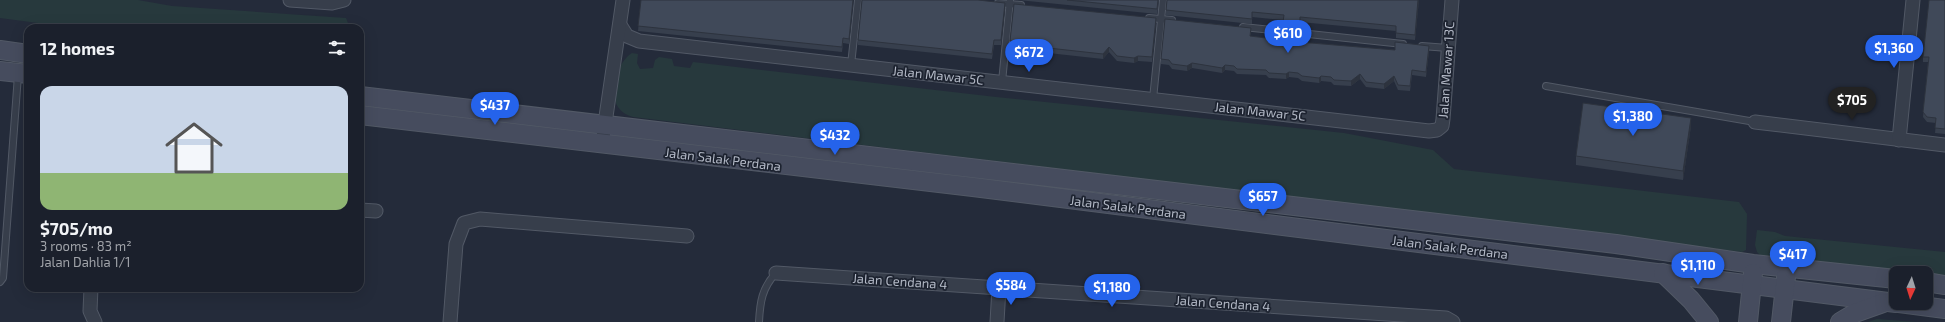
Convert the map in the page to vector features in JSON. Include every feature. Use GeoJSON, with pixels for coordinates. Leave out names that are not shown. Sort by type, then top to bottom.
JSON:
{"type":"FeatureCollection","features":[{"type":"Feature","properties":{"kind":"street"},"geometry":{"type":"LineString","coordinates":[[290,0],[332,3],[344,0]]}},
{"type":"Feature","properties":{"kind":"street"},"geometry":{"type":"LineString","coordinates":[[602,144],[623,0]]}},
{"type":"Feature","properties":{"kind":"street","name":"Jalan Mawar 13C"},"geometry":{"type":"LineString","coordinates":[[1429,131],[1437,130],[1442,126],[1452,0]]}},
{"type":"Feature","properties":{"kind":"street"},"geometry":{"type":"LineString","coordinates":[[1900,140],[1913,0]]}},
{"type":"Feature","properties":{"kind":"street","name":"Jalan Mawar 5C"},"geometry":{"type":"LineString","coordinates":[[620,25],[627,36],[639,41],[1429,131]]}},
{"type":"Feature","properties":{"kind":"street"},"geometry":{"type":"LineString","coordinates":[[0,50],[24,53]]}},
{"type":"Feature","properties":{"kind":"street"},"geometry":{"type":"LineString","coordinates":[[0,71],[23,74]]}},
{"type":"Feature","properties":{"kind":"street","name":"Jalan Salak Perdana"},"geometry":{"type":"LineString","coordinates":[[364,96],[1616,244],[1753,264],[1889,278]]}},
{"type":"Feature","properties":{"kind":"street","name":"Jalan Salak Perdana"},"geometry":{"type":"LineString","coordinates":[[364,115],[973,187],[1889,301]]}},
{"type":"Feature","properties":{"kind":"street"},"geometry":{"type":"LineString","coordinates":[[1756,122],[1945,145]]}},
{"type":"Feature","properties":{"kind":"street"},"geometry":{"type":"LineString","coordinates":[[364,210],[376,211]]}},
{"type":"Feature","properties":{"kind":"street"},"geometry":{"type":"LineString","coordinates":[[450,322],[456,244],[464,223],[480,219],[686,236]]}},
{"type":"Feature","properties":{"kind":"street"},"geometry":{"type":"LineString","coordinates":[[1748,322],[1753,264]]}},
{"type":"Feature","properties":{"kind":"street"},"geometry":{"type":"LineString","coordinates":[[1781,322],[1787,268]]}},
{"type":"Feature","properties":{"kind":"street","name":"Jalan Cendana 4"},"geometry":{"type":"LineString","coordinates":[[776,273],[1446,318],[1453,322]]}},
{"type":"Feature","properties":{"kind":"street"},"geometry":{"type":"LineString","coordinates":[[1663,273],[1691,300],[1709,322]]}},
{"type":"Feature","properties":{"kind":"street"},"geometry":{"type":"LineString","coordinates":[[1933,283],[1945,285]]}},
{"type":"Feature","properties":{"kind":"street"},"geometry":{"type":"LineString","coordinates":[[997,322],[999,288]]}},
{"type":"Feature","properties":{"kind":"street"},"geometry":{"type":"LineString","coordinates":[[91,292],[90,312],[95,322]]}},
{"type":"Feature","properties":{"kind":"street"},"geometry":{"type":"LineString","coordinates":[[1840,322],[1855,313],[1889,303]]}},
{"type":"Feature","properties":{"kind":"street","name":"Jalan Salak Perdana"},"geometry":{"type":"LineString","coordinates":[[1933,307],[1945,309]]}},
{"type":"Feature","properties":{"kind":"lane"},"geometry":{"type":"LineString","coordinates":[[851,65],[858,0]]}},
{"type":"Feature","properties":{"kind":"lane"},"geometry":{"type":"LineString","coordinates":[[1153,99],[1163,0]]}},
{"type":"Feature","properties":{"kind":"lane"},"geometry":{"type":"LineString","coordinates":[[988,2],[1010,2],[1025,5]]}},
{"type":"Feature","properties":{"kind":"lane"},"geometry":{"type":"LineString","coordinates":[[1002,82],[1010,2]]}},
{"type":"Feature","properties":{"kind":"lane"},"geometry":{"type":"LineString","coordinates":[[1139,17],[1177,21]]}},
{"type":"Feature","properties":{"kind":"lane"},"geometry":{"type":"LineString","coordinates":[[1239,27],[1409,44]]}},
{"type":"Feature","properties":{"kind":"lane"},"geometry":{"type":"LineString","coordinates":[[1417,45],[1448,48]]}},
{"type":"Feature","properties":{"kind":"lane"},"geometry":{"type":"LineString","coordinates":[[0,282],[3,278],[23,74]]}},
{"type":"Feature","properties":{"kind":"lane"},"geometry":{"type":"LineString","coordinates":[[1546,86],[1756,122]]}},
{"type":"Feature","properties":{"kind":"lane"},"geometry":{"type":"LineString","coordinates":[[759,322],[760,302],[767,282],[776,273]]}},
{"type":"Feature","properties":{"kind":"shaded area"},"geometry":{"type":"Polygon","coordinates":[[[0,0],[138,0],[172,6],[346,18],[348,24],[46,24],[0,18],[0,0]]]}},
{"type":"Feature","properties":{"kind":"shaded area"},"geometry":{"type":"Polygon","coordinates":[[[632,53],[638,54],[637,63],[640,69],[653,68],[655,60],[659,57],[672,59],[674,66],[690,68],[693,62],[996,97],[1344,133],[1433,150],[1454,169],[1739,202],[1747,214],[1746,250],[1742,252],[633,117],[625,114],[618,107],[614,94],[616,78],[622,63],[632,53]]]}},
{"type":"Feature","properties":{"kind":"shaded area"},"geometry":{"type":"Polygon","coordinates":[[[1757,230],[1775,232],[1785,236],[1945,252],[1945,276],[1933,275],[1933,266],[1889,266],[1889,270],[1760,255],[1757,252],[1755,245],[1757,230]]]}},
{"type":"Feature","properties":{"kind":"shaded area"},"geometry":{"type":"Polygon","coordinates":[[[1877,319],[1916,322],[1868,322],[1877,319]]]}},
{"type":"Feature","properties":{"kind":"building"},"geometry":{"type":"Polygon","coordinates":[[[641,0],[853,0],[849,39],[843,38],[842,47],[638,26],[641,0]]]}},
{"type":"Feature","properties":{"kind":"building"},"geometry":{"type":"Polygon","coordinates":[[[862,0],[978,0],[1005,3],[1001,40],[994,40],[992,54],[858,40],[862,0]]]}},
{"type":"Feature","properties":{"kind":"building"},"geometry":{"type":"Polygon","coordinates":[[[1067,0],[1158,0],[1157,9],[1067,0]]]}},
{"type":"Feature","properties":{"kind":"building"},"geometry":{"type":"Polygon","coordinates":[[[1167,0],[1418,0],[1415,35],[1396,33],[1396,26],[1300,17],[1300,24],[1283,22],[1284,15],[1252,12],[1252,19],[1166,10],[1167,0]]]}},
{"type":"Feature","properties":{"kind":"building"},"geometry":{"type":"Polygon","coordinates":[[[1929,0],[1945,0],[1945,129],[1935,128],[1936,118],[1927,117],[1923,112],[1929,57],[1923,57],[1929,0]]]}},
{"type":"Feature","properties":{"kind":"building"},"geometry":{"type":"Polygon","coordinates":[[[1014,4],[1156,18],[1152,57],[1138,56],[1134,58],[1117,56],[1109,47],[1103,54],[1021,45],[1018,42],[1010,41],[1014,4]]]}},
{"type":"Feature","properties":{"kind":"building"},"geometry":{"type":"Polygon","coordinates":[[[1165,19],[1251,28],[1250,36],[1282,40],[1282,31],[1299,33],[1299,42],[1395,50],[1395,42],[1429,46],[1426,72],[1412,70],[1410,86],[1398,85],[1394,76],[1384,84],[1366,82],[1360,74],[1351,81],[1334,80],[1331,77],[1321,76],[1319,78],[1302,76],[1298,73],[1289,72],[1286,74],[1269,73],[1266,70],[1237,69],[1234,66],[1225,65],[1222,68],[1192,63],[1187,66],[1172,64],[1169,60],[1161,59],[1165,19]]]}},
{"type":"Feature","properties":{"kind":"building"},"geometry":{"type":"Polygon","coordinates":[[[1583,103],[1691,118],[1683,171],[1576,156],[1583,103]]]}}]}
